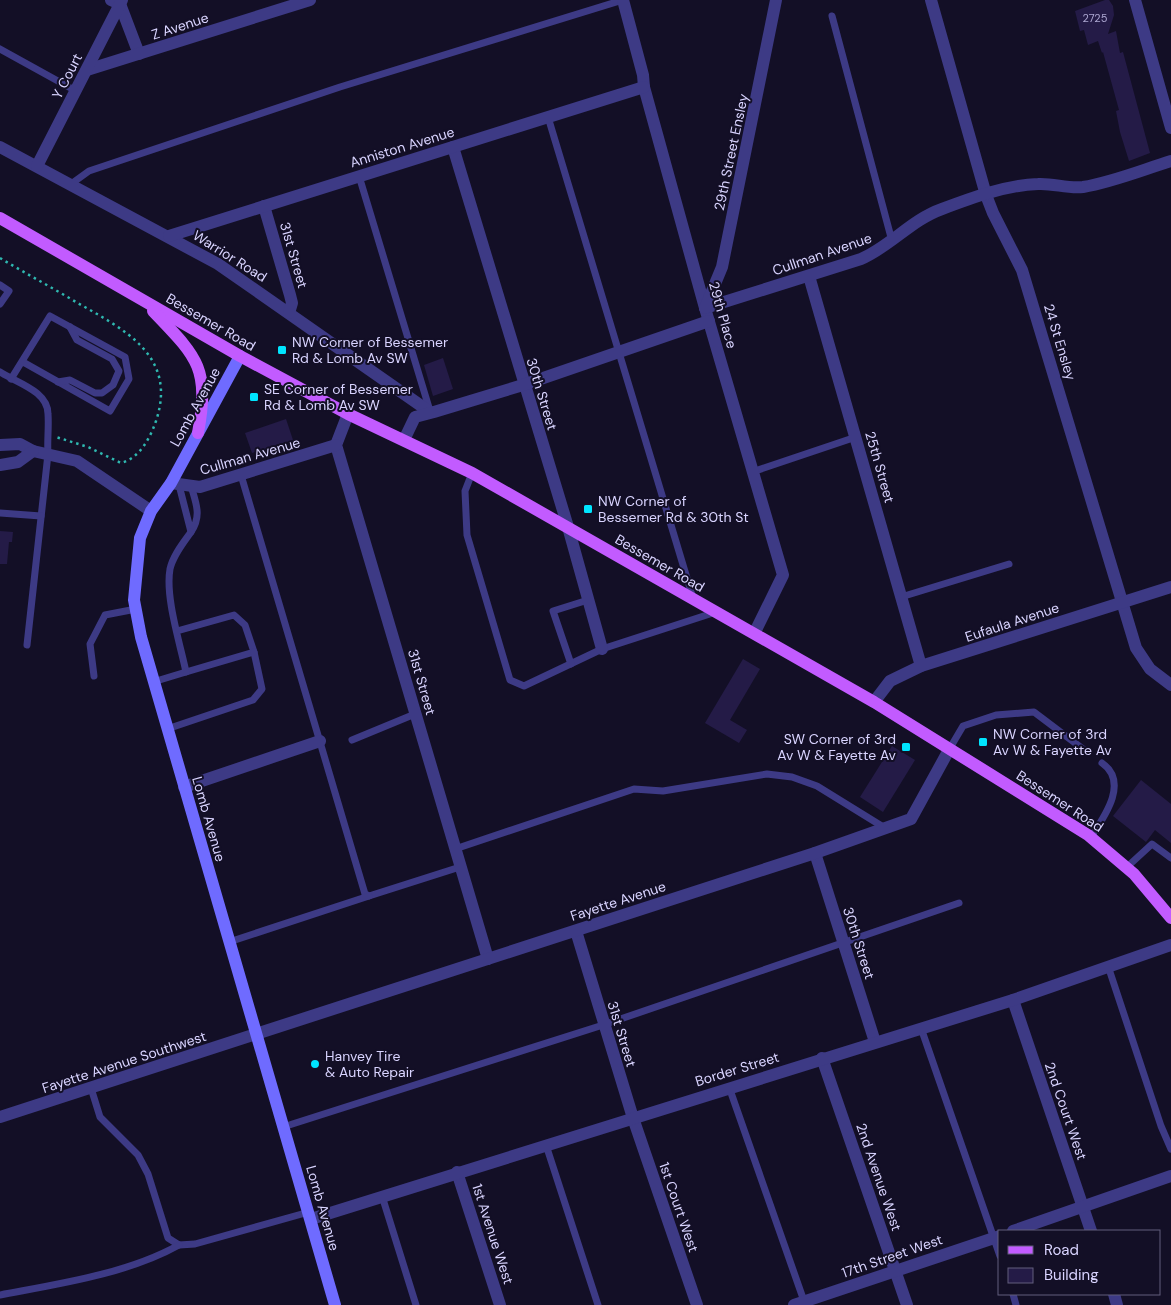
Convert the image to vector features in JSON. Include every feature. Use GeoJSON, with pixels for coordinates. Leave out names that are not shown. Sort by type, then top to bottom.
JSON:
{"type":"FeatureCollection","features":[{"type":"Feature","properties":{"kind":"main road","name":"Bessemer Road"},"geometry":{"type":"LineString","coordinates":[[0,218],[240,356],[348,414],[472,473],[716,612],[755,632],[874,702],[1091,837],[1127,868],[1171,918]]}},
{"type":"Feature","properties":{"kind":"main road"},"geometry":{"type":"LineString","coordinates":[[143,300],[186,344],[199,367],[204,390],[198,433]]}},
{"type":"Feature","properties":{"kind":"main road","name":"Lomb Avenue"},"geometry":{"type":"LineString","coordinates":[[240,356],[198,433],[180,484],[151,511],[140,538],[134,600],[141,637],[167,729],[336,1305]]}},
{"type":"Feature","properties":{"kind":"street","name":"Z Avenue"},"geometry":{"type":"LineString","coordinates":[[87,70],[310,0]]}},
{"type":"Feature","properties":{"kind":"street","name":"29th Place"},"geometry":{"type":"LineString","coordinates":[[623,0],[644,87],[705,308],[783,575],[755,632]]}},
{"type":"Feature","properties":{"kind":"street","name":"29th Street Ensley"},"geometry":{"type":"LineString","coordinates":[[705,308],[722,267],[776,0]]}},
{"type":"Feature","properties":{"kind":"street","name":"24 St Ensley"},"geometry":{"type":"LineString","coordinates":[[931,0],[986,195],[1022,270],[1136,648],[1150,668],[1171,685]]}},
{"type":"Feature","properties":{"kind":"street"},"geometry":{"type":"LineString","coordinates":[[1135,0],[1171,128]]}},
{"type":"Feature","properties":{"kind":"street"},"geometry":{"type":"LineString","coordinates":[[118,2],[139,54]]}},
{"type":"Feature","properties":{"kind":"street","name":"Y Court"},"geometry":{"type":"LineString","coordinates":[[37,166],[87,70],[118,2]]}},
{"type":"Feature","properties":{"kind":"street","name":"Anniston Avenue"},"geometry":{"type":"LineString","coordinates":[[169,236],[644,87]]}},
{"type":"Feature","properties":{"kind":"street","name":"Warrior Road"},"geometry":{"type":"LineString","coordinates":[[0,147],[218,264],[430,412]]}},
{"type":"Feature","properties":{"kind":"street","name":"30th Street"},"geometry":{"type":"LineString","coordinates":[[453,147],[523,386],[568,527],[602,649]]}},
{"type":"Feature","properties":{"kind":"street","name":"Cullman Avenue"},"geometry":{"type":"LineString","coordinates":[[705,308],[861,259],[881,250],[914,223],[940,209],[1013,187],[1038,184],[1080,187],[1171,161]]}},
{"type":"Feature","properties":{"kind":"street","name":"31st Street"},"geometry":{"type":"LineString","coordinates":[[264,206],[292,303],[289,313]]}},
{"type":"Feature","properties":{"kind":"street","name":"25th Street"},"geometry":{"type":"LineString","coordinates":[[808,276],[921,666]]}},
{"type":"Feature","properties":{"kind":"street"},"geometry":{"type":"LineString","coordinates":[[404,440],[415,417],[523,386],[709,321]]}},
{"type":"Feature","properties":{"kind":"street"},"geometry":{"type":"LineString","coordinates":[[336,445],[348,414]]}},
{"type":"Feature","properties":{"kind":"street"},"geometry":{"type":"LineString","coordinates":[[0,445],[20,444],[33,451],[77,461],[151,511]]}},
{"type":"Feature","properties":{"kind":"street","name":"Cullman Avenue"},"geometry":{"type":"LineString","coordinates":[[180,484],[200,487],[336,445]]}},
{"type":"Feature","properties":{"kind":"street","name":"31st Street"},"geometry":{"type":"LineString","coordinates":[[336,445],[488,959]]}},
{"type":"Feature","properties":{"kind":"street"},"geometry":{"type":"LineString","coordinates":[[0,464],[18,462],[33,451]]}},
{"type":"Feature","properties":{"kind":"street","name":"Eufaula Avenue"},"geometry":{"type":"LineString","coordinates":[[874,702],[890,681],[921,666],[1171,587]]}},
{"type":"Feature","properties":{"kind":"street"},"geometry":{"type":"LineString","coordinates":[[184,787],[320,740]]}},
{"type":"Feature","properties":{"kind":"street","name":"Fayette Avenue"},"geometry":{"type":"LineString","coordinates":[[256,1034],[815,853],[912,819],[950,748]]}},
{"type":"Feature","properties":{"kind":"street","name":"30th Street"},"geometry":{"type":"LineString","coordinates":[[815,853],[875,1042]]}},
{"type":"Feature","properties":{"kind":"street","name":"31st Street"},"geometry":{"type":"LineString","coordinates":[[576,931],[603,1025],[633,1118]]}},
{"type":"Feature","properties":{"kind":"street","name":"Border Street"},"geometry":{"type":"LineString","coordinates":[[310,1215],[382,1196],[1013,1000],[1171,945]]}},
{"type":"Feature","properties":{"kind":"street","name":"2nd Court West"},"geometry":{"type":"LineString","coordinates":[[1013,1000],[1092,1230]]}},
{"type":"Feature","properties":{"kind":"street","name":"Fayette Avenue Southwest"},"geometry":{"type":"LineString","coordinates":[[0,1118],[256,1034]]}},
{"type":"Feature","properties":{"kind":"street","name":"2nd Avenue West"},"geometry":{"type":"LineString","coordinates":[[822,1058],[907,1305]]}},
{"type":"Feature","properties":{"kind":"street","name":"1st Court West"},"geometry":{"type":"LineString","coordinates":[[633,1118],[698,1305]]}},
{"type":"Feature","properties":{"kind":"street","name":"1st Avenue West"},"geometry":{"type":"LineString","coordinates":[[457,1172],[500,1305]]}},
{"type":"Feature","properties":{"kind":"street"},"geometry":{"type":"LineString","coordinates":[[1016,1230],[1171,1176]]}},
{"type":"Feature","properties":{"kind":"street","name":"17th Street West"},"geometry":{"type":"LineString","coordinates":[[801,1304],[997,1237]]}},
{"type":"Feature","properties":{"kind":"lane"},"geometry":{"type":"LineString","coordinates":[[71,184],[89,171],[340,87],[623,0]]}},
{"type":"Feature","properties":{"kind":"lane"},"geometry":{"type":"LineString","coordinates":[[832,16],[892,241]]}},
{"type":"Feature","properties":{"kind":"lane"},"geometry":{"type":"LineString","coordinates":[[0,49],[76,91]]}},
{"type":"Feature","properties":{"kind":"lane"},"geometry":{"type":"LineString","coordinates":[[548,117],[693,599]]}},
{"type":"Feature","properties":{"kind":"lane"},"geometry":{"type":"LineString","coordinates":[[359,176],[430,412]]}},
{"type":"Feature","properties":{"kind":"lane"},"geometry":{"type":"LineString","coordinates":[[0,285],[9,290],[0,304]]}},
{"type":"Feature","properties":{"kind":"lane"},"geometry":{"type":"LineString","coordinates":[[11,379],[50,316],[125,357],[129,379],[110,411],[23,362]]}},
{"type":"Feature","properties":{"kind":"lane"},"geometry":{"type":"LineString","coordinates":[[58,382],[70,380],[95,393],[102,392],[112,384],[118,371],[112,359],[77,340],[70,327]]}},
{"type":"Feature","properties":{"kind":"lane"},"geometry":{"type":"LineString","coordinates":[[0,372],[46,401],[48,414],[46,436],[48,454],[28,645]]}},
{"type":"Feature","properties":{"kind":"lane"},"geometry":{"type":"LineString","coordinates":[[752,472],[856,437]]}},
{"type":"Feature","properties":{"kind":"lane"},"geometry":{"type":"LineString","coordinates":[[472,473],[465,491],[467,535],[510,680],[524,686],[602,649],[716,612]]}},
{"type":"Feature","properties":{"kind":"lane"},"geometry":{"type":"LineString","coordinates":[[241,475],[365,894],[369,896]]}},
{"type":"Feature","properties":{"kind":"lane"},"geometry":{"type":"LineString","coordinates":[[180,484],[191,532]]}},
{"type":"Feature","properties":{"kind":"lane"},"geometry":{"type":"LineString","coordinates":[[180,484],[198,512],[197,523],[178,550],[170,568],[172,613],[186,672]]}},
{"type":"Feature","properties":{"kind":"lane"},"geometry":{"type":"LineString","coordinates":[[0,513],[41,516]]}},
{"type":"Feature","properties":{"kind":"lane"},"geometry":{"type":"LineString","coordinates":[[901,598],[1009,564]]}},
{"type":"Feature","properties":{"kind":"lane"},"geometry":{"type":"LineString","coordinates":[[571,664],[553,611],[588,600]]}},
{"type":"Feature","properties":{"kind":"lane"},"geometry":{"type":"LineString","coordinates":[[94,676],[90,644],[105,615],[136,609]]}},
{"type":"Feature","properties":{"kind":"lane"},"geometry":{"type":"LineString","coordinates":[[167,729],[253,700],[262,689],[254,652],[245,625],[234,615],[177,632]]}},
{"type":"Feature","properties":{"kind":"lane"},"geometry":{"type":"LineString","coordinates":[[154,682],[254,652]]}},
{"type":"Feature","properties":{"kind":"lane"},"geometry":{"type":"LineString","coordinates":[[950,748],[962,726],[996,715],[1034,712],[1088,752]]}},
{"type":"Feature","properties":{"kind":"lane"},"geometry":{"type":"LineString","coordinates":[[352,740],[415,714]]}},
{"type":"Feature","properties":{"kind":"lane"},"geometry":{"type":"LineString","coordinates":[[1091,837],[1110,807],[1113,796],[1114,780],[1112,772],[1102,762]]}},
{"type":"Feature","properties":{"kind":"lane"},"geometry":{"type":"LineString","coordinates":[[455,849],[634,789],[663,791],[768,774],[792,777],[817,786],[887,829]]}},
{"type":"Feature","properties":{"kind":"lane"},"geometry":{"type":"LineString","coordinates":[[1127,868],[1152,844],[1156,844],[1171,858]]}},
{"type":"Feature","properties":{"kind":"lane"},"geometry":{"type":"LineString","coordinates":[[229,942],[460,867]]}},
{"type":"Feature","properties":{"kind":"lane"},"geometry":{"type":"LineString","coordinates":[[283,1127],[603,1025],[959,903]]}},
{"type":"Feature","properties":{"kind":"lane"},"geometry":{"type":"LineString","coordinates":[[1108,966],[1161,1126],[1171,1149]]}},
{"type":"Feature","properties":{"kind":"lane"},"geometry":{"type":"LineString","coordinates":[[921,1028],[997,1237]]}},
{"type":"Feature","properties":{"kind":"lane"},"geometry":{"type":"LineString","coordinates":[[91,1088],[100,1117],[138,1155],[148,1174],[168,1238],[179,1245]]}},
{"type":"Feature","properties":{"kind":"lane"},"geometry":{"type":"LineString","coordinates":[[729,1088],[801,1304]]}},
{"type":"Feature","properties":{"kind":"lane"},"geometry":{"type":"LineString","coordinates":[[545,1144],[598,1305]]}},
{"type":"Feature","properties":{"kind":"lane"},"geometry":{"type":"LineString","coordinates":[[382,1196],[416,1305]]}},
{"type":"Feature","properties":{"kind":"lane"},"geometry":{"type":"LineString","coordinates":[[0,1295],[40,1289],[109,1271],[163,1254],[179,1245],[195,1244],[310,1215]]}},
{"type":"Feature","properties":{"kind":"path"},"geometry":{"type":"LineString","coordinates":[[0,258],[128,332],[140,344],[157,372],[161,385],[161,405],[144,446],[133,458],[121,463],[88,447],[56,437]]}},
{"type":"Feature","properties":{"kind":"building"},"geometry":{"type":"Polygon","coordinates":[[[1109,0],[1113,6],[1114,15],[1108,34],[1116,31],[1120,53],[1123,52],[1150,153],[1129,161],[1120,132],[1116,111],[1119,110],[1103,52],[1098,41],[1088,45],[1084,30],[1080,31],[1075,11],[1109,0]]]}},
{"type":"Feature","properties":{"kind":"building"},"geometry":{"type":"Polygon","coordinates":[[[443,358],[453,389],[433,396],[424,365],[443,358]]]}},
{"type":"Feature","properties":{"kind":"building"},"geometry":{"type":"Polygon","coordinates":[[[286,419],[293,440],[252,453],[245,433],[286,419]]]}},
{"type":"Feature","properties":{"kind":"building"},"geometry":{"type":"Polygon","coordinates":[[[0,531],[13,532],[12,542],[9,542],[7,564],[0,564],[0,531]]]}},
{"type":"Feature","properties":{"kind":"building"},"geometry":{"type":"Polygon","coordinates":[[[743,659],[760,669],[730,720],[747,730],[739,743],[705,723],[743,659]]]}},
{"type":"Feature","properties":{"kind":"building"},"geometry":{"type":"Polygon","coordinates":[[[892,746],[915,760],[883,812],[860,797],[892,746]]]}},
{"type":"Feature","properties":{"kind":"building"},"geometry":{"type":"Polygon","coordinates":[[[1141,780],[1171,804],[1171,843],[1155,830],[1146,842],[1113,816],[1141,780]]]}},
{"type":"Feature","properties":{"kind":"place","name":"NW Corner of Bessemer Rd & Lomb Av SW"},"geometry":{"type":"Point","coordinates":[282,350]}},
{"type":"Feature","properties":{"kind":"place","name":"SE Corner of Bessemer Rd & Lomb Av SW"},"geometry":{"type":"Point","coordinates":[254,397]}},
{"type":"Feature","properties":{"kind":"place","name":"NW Corner of Bessemer Rd & 30th St"},"geometry":{"type":"Point","coordinates":[588,509]}},
{"type":"Feature","properties":{"kind":"place","name":"NW Corner of 3rd Av W & Fayette Av"},"geometry":{"type":"Point","coordinates":[983,742]}},
{"type":"Feature","properties":{"kind":"place","name":"SW Corner of 3rd Av W & Fayette Av"},"geometry":{"type":"Point","coordinates":[906,747]}},
{"type":"Feature","properties":{"kind":"place","name":"Hanvey Tire & Auto Repair"},"geometry":{"type":"Point","coordinates":[315,1064]}}]}
